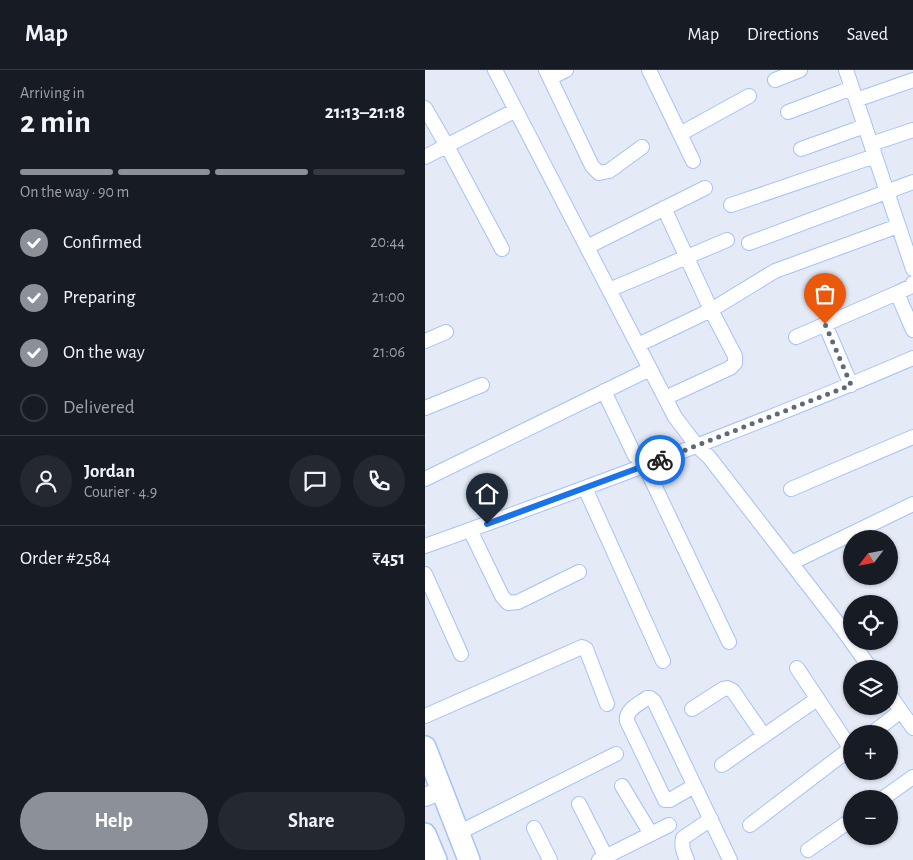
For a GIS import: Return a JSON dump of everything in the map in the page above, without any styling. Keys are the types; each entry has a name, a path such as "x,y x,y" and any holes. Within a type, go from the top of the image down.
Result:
{"main road":[{"path":"425,747 432,785 469,860"},
{"path":"425,834 436,860"}],"street":[{"path":"495,70 675,417 697,446 709,457 864,660"},
{"path":"566,70 548,74 592,166 599,173 609,171 642,147"},
{"path":"775,80 800,70"},
{"path":"846,70 898,226 908,240 913,269"},
{"path":"652,71 693,160"},
{"path":"788,112 913,80"},
{"path":"680,134 749,96"},
{"path":"425,108 502,249"},
{"path":"425,158 516,110"},
{"path":"801,149 865,126"},
{"path":"731,205 873,150 913,130"},
{"path":"749,243 913,182"},
{"path":"587,246 705,188"},
{"path":"665,208 711,310 735,356 735,363 730,368 665,398"},
{"path":"638,345 711,310 775,271 898,226"},
{"path":"609,290 727,240"},
{"path":"796,337 897,293 912,286 913,283"},
{"path":"897,293 913,330"},
{"path":"825,324 851,385"},
{"path":"425,341 446,332"},
{"path":"425,546 585,488 640,461 697,446 851,385 913,358"},
{"path":"425,479 650,369"},
{"path":"425,408 483,385"},
{"path":"604,391 729,642"},
{"path":"791,489 913,437"},
{"path":"585,488 663,661"},
{"path":"791,563 913,504"},
{"path":"470,530 502,596 508,603 518,602 579,572"},
{"path":"425,574 461,654"},
{"path":"425,716 582,646 586,649 607,704"},
{"path":"797,668 843,737"},
{"path":"692,709 727,688 733,691 764,736"},
{"path":"695,786 670,800 665,800 626,716 628,712 647,698 654,702 695,786 730,860"},
{"path":"722,765 817,699"},
{"path":"898,707 913,728"},
{"path":"883,725 901,711"},
{"path":"457,833 616,754"},
{"path":"750,824 843,755"},
{"path":"895,790 913,777"},
{"path":"623,786 651,834"},
{"path":"579,804 602,858 669,825"},
{"path":"687,860 683,851 683,838 711,820"},
{"path":"808,850 843,826"},
{"path":"534,828 550,860"}],"way so far":[{"path":"660,460 851,385 825,324"}],"route":[{"path":"487,524 660,460"}]}
